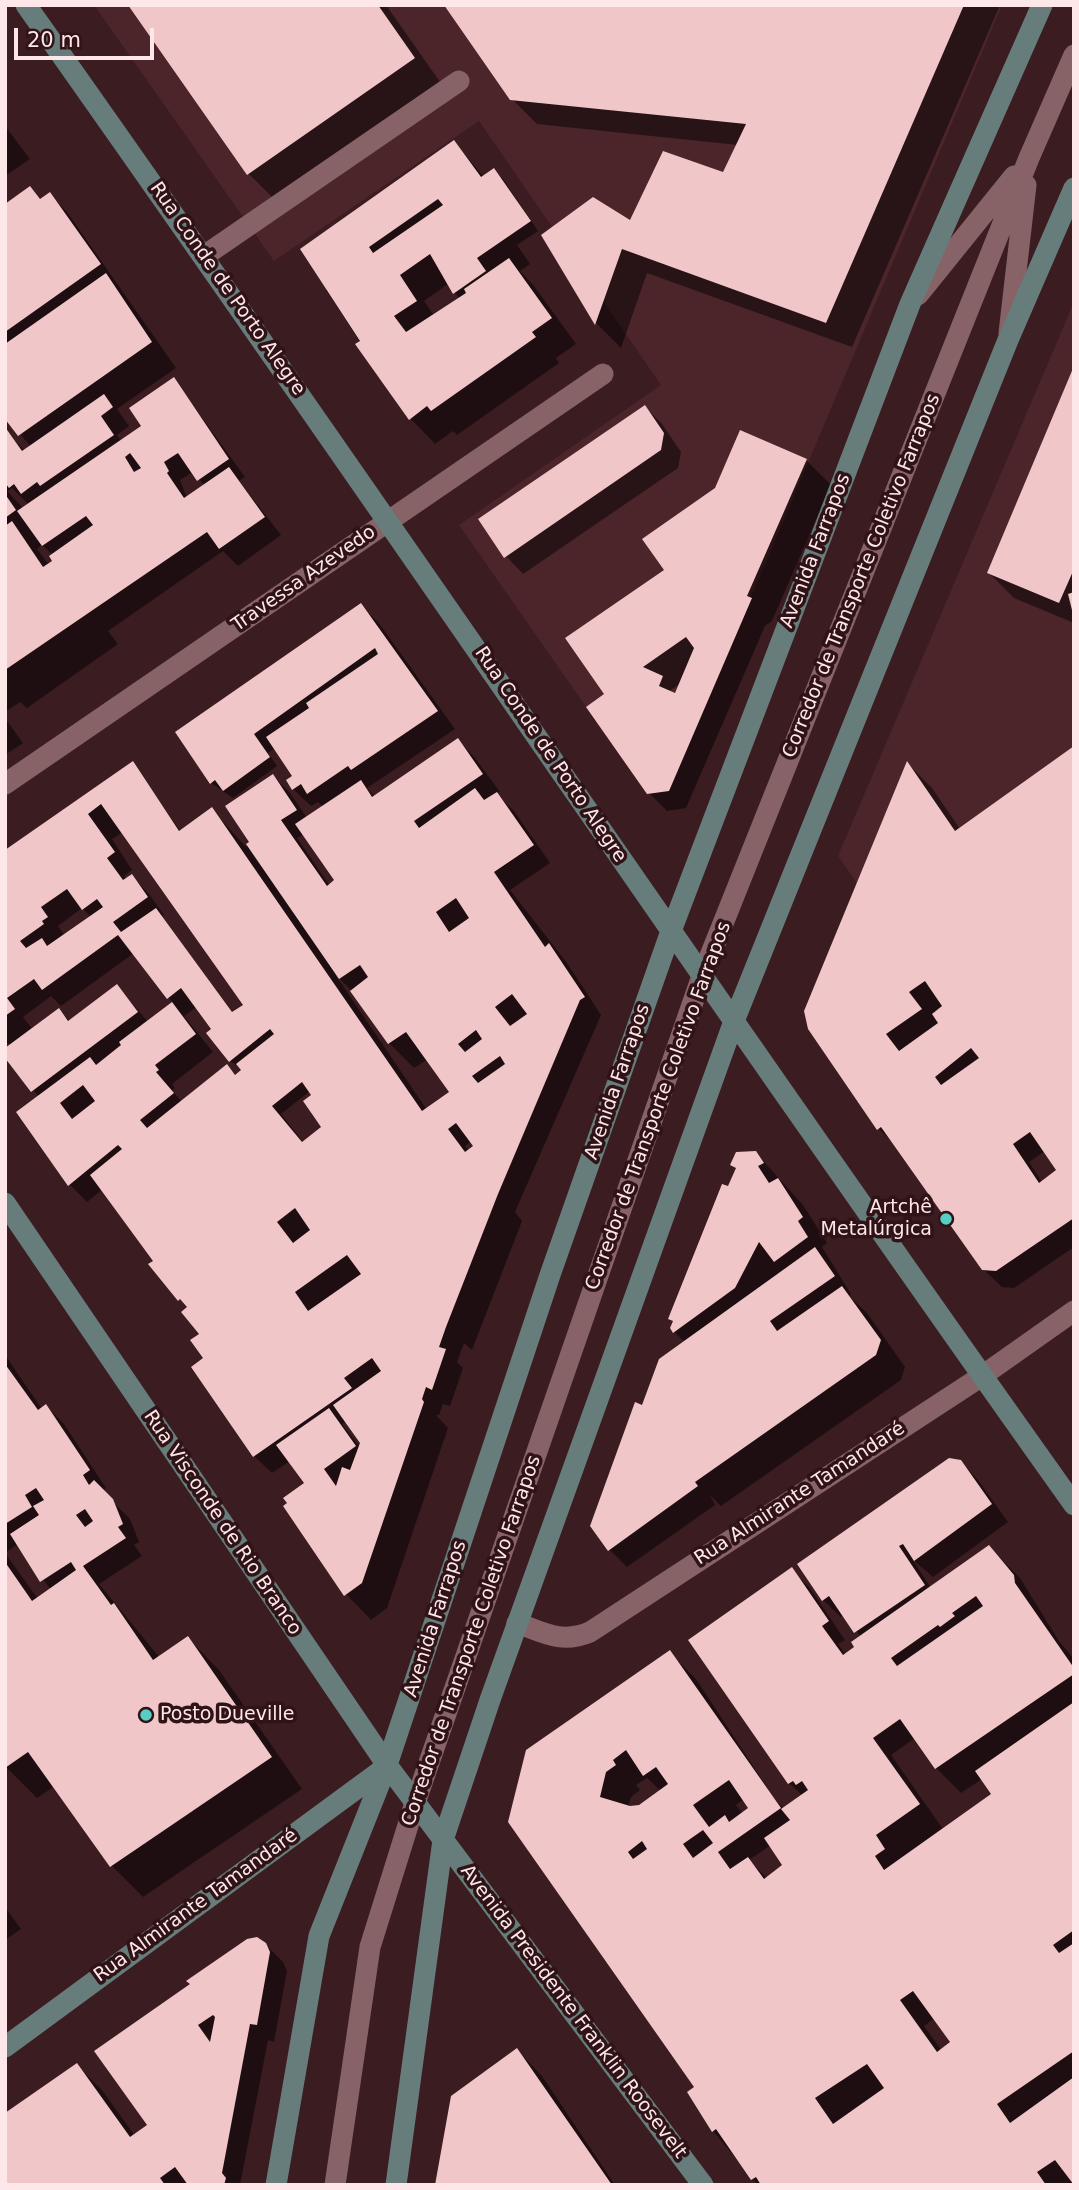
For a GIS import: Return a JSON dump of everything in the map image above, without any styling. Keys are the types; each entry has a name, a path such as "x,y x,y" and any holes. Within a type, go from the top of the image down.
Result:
{"main road":[{"name":"Rua Conde de Porto Alegre","path":"26,5 389,520 702,976 1074,1505"},
{"name":"Avenida Farrapos","path":"276,2185 318,1936 387,1765 550,1275 671,931 910,304 1042,5"},
{"path":"396,2185 443,1840 517,1623 734,1021 1008,340 1074,188"},
{"name":"Rua Visconde de Rio Branco","path":"5,1203 387,1765 443,1840"},
{"name":"Rua Almirante Tamandaré","path":"5,2047 387,1765"},
{"name":"Avenida Presidente Franklin Roosevelt","path":"443,1840 703,2185"}],"street":[{"name":"Corredor de Transporte Coletivo Farrapos","path":"335,2185 370,1947 415,1802 702,976 1028,158 1074,55"},
{"path":"204,256 459,80"},
{"path":"910,304 1028,158"},
{"path":"1008,340 1028,158"},
{"name":"Travessa Azevedo","path":"5,785 603,374"},
{"name":"Rua Almirante Tamandaré","path":"517,1623 558,1639 575,1639 590,1632 982,1376 1074,1311"}],"shaded area":[{"path":"94,5 1002,5 669,791 647,794 459,525 661,385 479,121 274,261"},
{"path":"1074,302 1074,1196 838,856"}],"building":[{"path":"128,5 378,5 415,58 247,175"},
{"path":"444,5 964,5 826,323 622,249 595,325 541,235 593,197 630,220 663,151 723,172 746,124 510,100"},
{"path":"454,140 481,177 494,168 531,221 477,258 486,271 453,294 430,254 400,275 417,301 394,316 406,332 466,293 464,289 509,258 552,318 532,332 536,337 431,411 427,406 409,420 355,344 360,341 300,249","holes":["438,199 443,205 373,253 369,247"]},
{"path":"30,186 40,199 50,192 101,264 5,332 5,204"},
{"path":"106,273 152,342 18,436 5,419 5,344"},
{"path":"1074,366 1074,569 1059,603 987,573"},
{"path":"174,377 229,459 197,481 178,453 164,462 169,471 167,473 184,498 229,467 265,517 219,549 207,532 5,670 5,526 12,521 43,567 52,561 49,556 93,525 86,516 42,546 17,511 141,426 129,408","holes":["130,453 141,468 134,472 125,457"]},
{"path":"104,394 113,407 101,416 114,435 40,486 37,482 21,494 14,484 9,488 5,483 5,427 22,451"},
{"path":"645,405 664,433 661,450 504,558 478,519"},
{"path":"740,430 807,459 747,596 752,598 669,791 647,794 586,707 604,694 565,638 664,570 642,539 715,488","holes":["686,637 694,648 675,693 659,686 663,676 643,667"]},
{"path":"5,494 16,510 5,518"},
{"path":"1074,592 1074,614 1073,614 1068,594"},
{"path":"361,603 438,711 351,770 348,766 307,794 301,784 292,790 286,780 292,776 266,737 309,708 306,703 378,654 375,648 254,734 270,757 223,791 215,780 210,784 175,732"},
{"path":"458,738 483,774 414,821 419,828 475,788 484,800 497,792 534,845 494,872 545,947 549,943 585,997 580,1000 498,1194 446,1327 439,1347 446,1349 432,1390 426,1387 422,1399 424,1402 362,1583 344,1596 283,1506 287,1503 283,1498 304,1483 276,1445 329,1408 356,1446 324,1469 336,1486 342,1467 350,1470 360,1443 333,1405 381,1371 372,1358 344,1378 352,1388 253,1457 191,1367 203,1358 190,1340 199,1334 181,1312 187,1307 180,1299 178,1301 148,1264 153,1261 90,1175 122,1149 118,1145 68,1186 16,1112 90,1057 96,1065 121,1045 119,1042 172,1002 196,1034 155,1065 159,1070 156,1072 174,1093 140,1120 147,1128 227,1064 235,1075 241,1070 236,1064 274,1034 270,1029 229,1062 206,1033 211,1029 181,988 167,999 118,935 42,990 34,979 7,998 15,1009 5,1016 5,850 133,761 179,831 212,807 422,1111 449,1092 406,1032 388,1044 350,991 368,977 360,965 339,979 246,844 249,842 225,806 273,774 297,810 281,820 327,886 334,880 295,824 361,780 372,797","holes":["101,804 243,1005 232,1012 156,908 121,932 113,922 148,897 132,874 123,880 107,858 115,852 88,814","67,889 82,910 97,899 103,907 47,946 42,938 26,948 20,941 44,924 42,921 48,917 41,907","456,898 469,918 449,932 436,912","512,994 527,1014 510,1026 495,1007","476,1030 482,1039 465,1052 458,1044","500,1056 505,1064 478,1083 472,1076","302,1082 311,1095 303,1101 321,1127 302,1142 272,1106","83,1085 95,1101 72,1119 60,1103","456,1123 473,1146 465,1152 448,1129","295,1208 310,1230 293,1243 277,1222","347,1255 361,1274 308,1311 295,1292"]},
{"path":"1074,746 1074,1218 996,1271 982,1270 881,1127 877,1130 808,1029 804,1011 907,761 955,831","holes":["925,981 942,1006 932,1014 938,1023 899,1051 886,1034 922,1009 909,992","971,1048 979,1058 941,1085 935,1077","1030,1132 1056,1170 1039,1183 1013,1144"]},
{"path":"117,984 138,1012 31,1092 5,1058 5,1048 59,1008 68,1021"},
{"path":"756,1151 764,1163 758,1166 769,1183 778,1178 803,1217 798,1221 808,1237 774,1262 759,1242 735,1288 673,1333 670,1328 673,1321 668,1319 722,1184 728,1186 736,1168 730,1165 736,1152"},
{"path":"815,1247 835,1276 770,1321 777,1331 842,1286 881,1340 876,1355 695,1482 698,1486 608,1551 590,1526 635,1402 642,1405 659,1359"},
{"path":"5,1364 38,1410 46,1404 90,1470 83,1475 89,1485 94,1480 113,1499 123,1524 118,1527 126,1538 83,1566 111,1605 114,1603 153,1660 188,1636 272,1757 110,1867 28,1752 5,1768 5,1562 32,1601 76,1570 71,1562 40,1582 10,1534 39,1515 33,1506 44,1500 36,1488 25,1495 32,1507 5,1524","holes":["85,1509 93,1521 85,1527 76,1515"]},
{"path":"949,1458 961,1460 992,1504 914,1561 903,1544 899,1546 925,1585 854,1633 829,1596 822,1601 797,1564"},
{"path":"989,1545 1014,1575 1015,1583 1074,1668 1074,1674 935,1769 900,1719 873,1738 920,1804 876,1835 885,1849 875,1856 884,1870 991,1794 975,1771 1074,1702 1074,1930 1053,1945 1059,1953 1074,1943 1074,2051 997,2104 1010,2123 1074,2077 1074,2185 1055,2160 1037,2172 1046,2185 761,2185 756,2177 751,2180 716,2129 712,2132 687,2092 694,2087 508,1822 526,1750 670,1650 781,1808 718,1852 730,1869 748,1857 764,1879 782,1865 764,1838 790,1820 781,1809 808,1790 802,1781 796,1785 793,1781 788,1784 688,1640 792,1567 829,1621 822,1626 843,1655 854,1647 851,1642","holes":["976,1596 983,1606 897,1666 891,1658 955,1616 952,1613","626,1750 643,1776 656,1767 668,1784 639,1805 630,1806 600,1797 606,1772 616,1765 613,1760","729,1780 748,1808 729,1822 725,1815 709,1827 693,1805","703,1830 713,1843 693,1858 683,1844","642,1841 647,1849 633,1859 628,1852","913,1991 950,2042 937,2052 900,2000","867,2064 884,2088 833,2124 815,2098"]},
{"path":"257,1937 266,1943 270,1952 257,2025 250,2024 222,2173 226,2178 224,2185 188,2185 175,2167 160,2178 165,2185 5,2185 5,2113 77,2063 130,2137 147,2125 94,2051 190,1984 186,1981 247,1939","holes":["213,2015 215,2017 210,2042 198,2025"]},
{"path":"517,2048 612,2185 435,2185 451,2096"}],"place":[{"name":"Artchê Metalúrgica","path":"946,1219"},
{"name":"Posto Dueville","path":"146,1715"}]}
